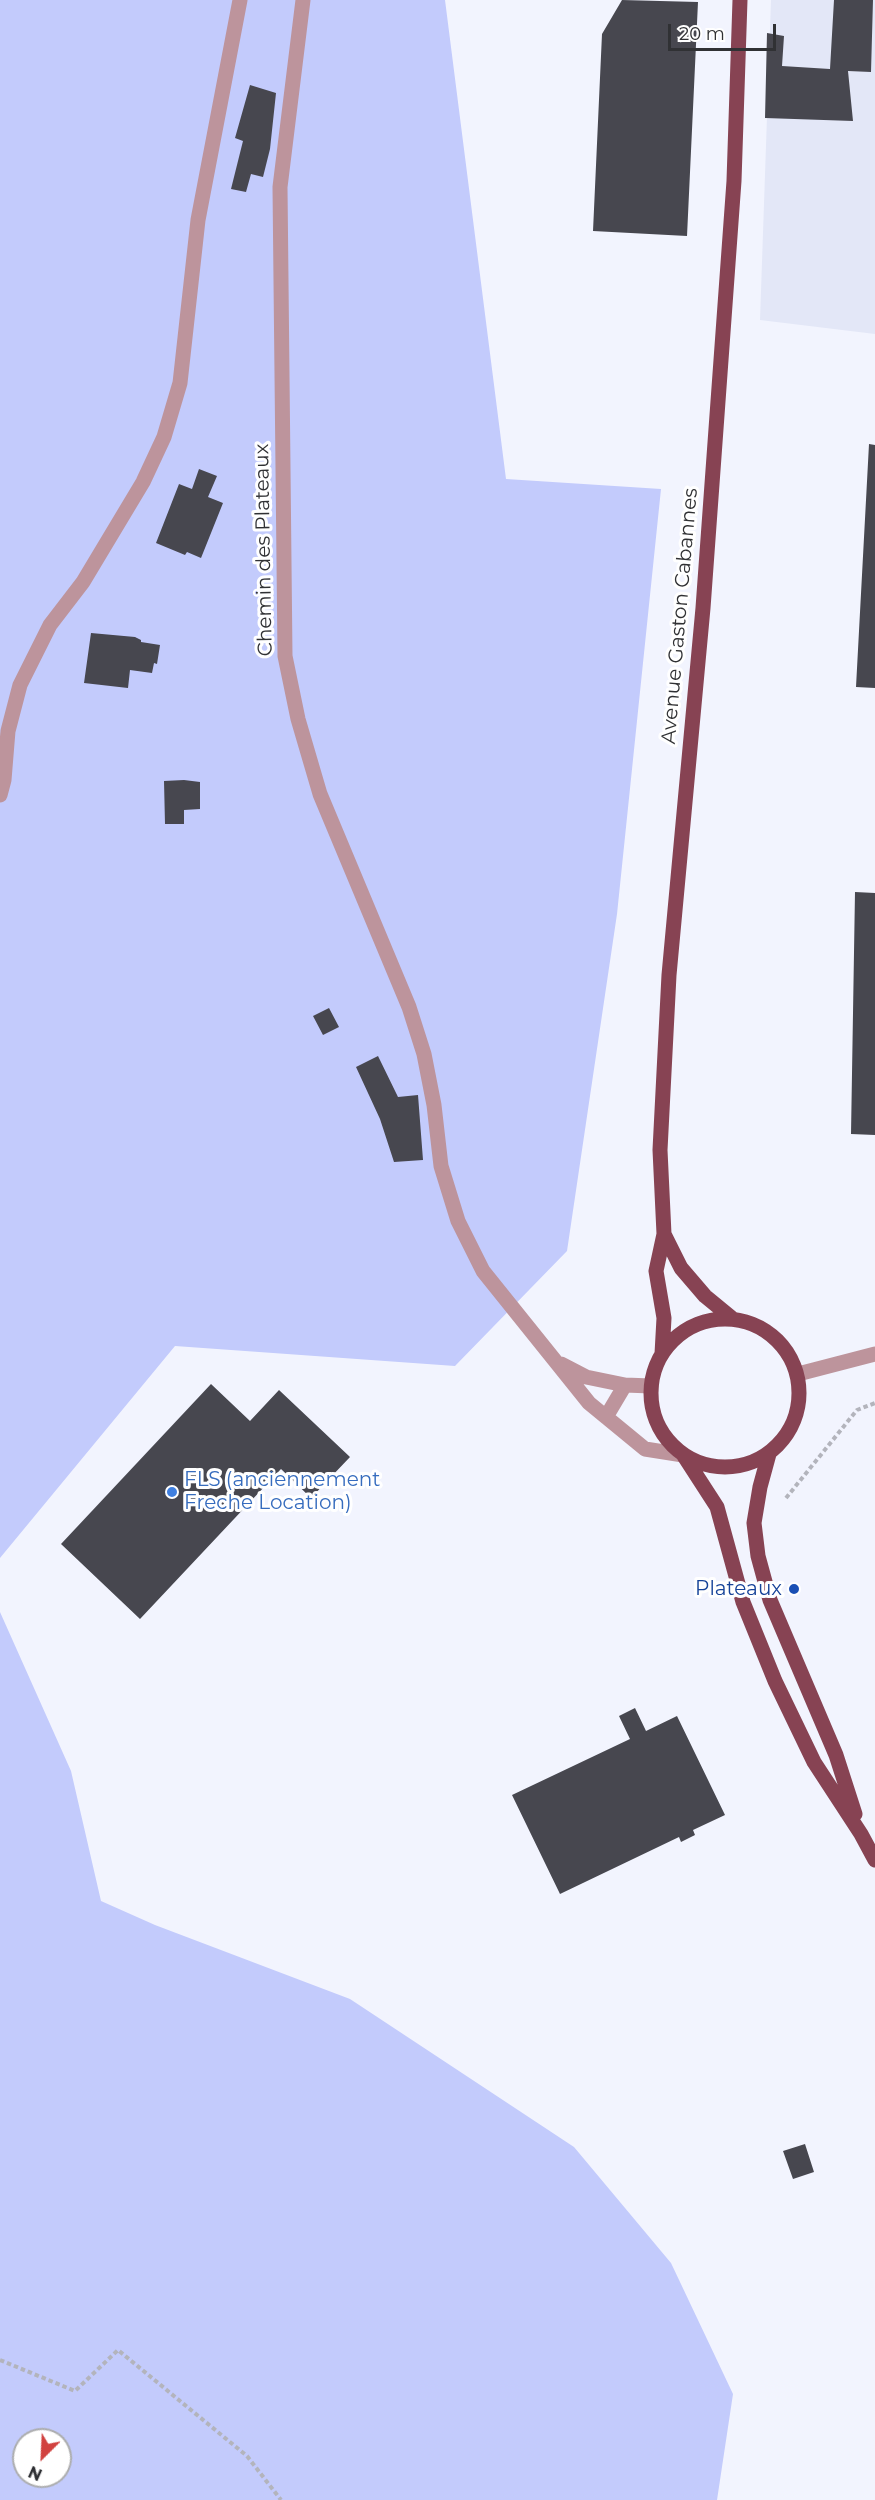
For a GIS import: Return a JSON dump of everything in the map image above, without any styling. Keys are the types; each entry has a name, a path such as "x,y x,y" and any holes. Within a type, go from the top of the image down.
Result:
{"main road":[{"name":"Avenue Gaston Cabannes","path":"662,1354 664,1318 656,1271 664,1234 660,1150 669,975 703,608 731,228 740,0"},
{"name":"Avenue Gaston Cabannes","path":"664,1234 681,1268 705,1296 733,1319"},
{"path":"683,1455 704,1465 726,1468 749,1464 769,1454 786,1438 796,1418 801,1396 798,1374 789,1353 774,1336 755,1324 733,1319 712,1319 692,1326 675,1338 654,1369 651,1406 658,1425 683,1455 717,1507 743,1602 780,1691 814,1762 861,1834 875,1860"},
{"path":"769,1454 754,1523 758,1556 770,1600 836,1755 861,1834"}],"street":[{"path":"0,795 4,780 8,731 20,685 50,625 83,582 143,482 164,437 180,383 198,220 240,0"},
{"name":"Chemin des Plateaux","path":"303,0 280,187 285,656 298,719 320,794 392,964 424,1054 434,1105 441,1166 458,1221 483,1271 558,1363 577,1390 606,1417 645,1449 683,1455"},
{"path":"798,1374 875,1354"},
{"name":"Chemin des Plateaux","path":"558,1363 586,1377 625,1385 651,1386"},
{"path":"606,1417 625,1385"}],"path":[{"path":"754,1523 770,1519 857,1410 875,1403"},
{"path":"0,2360 3,2364 75,2391 117,2350 247,2456 282,2500"}],"shaded area":[{"path":"0,0 445,0 506,479 661,489 617,914 567,1251 455,1366 175,1346 0,1558"},
{"path":"771,0 875,0 875,334 760,320"},
{"path":"0,1612 71,1771 101,1901 155,1925 350,1999 574,2147 671,2263 733,2394 717,2500 0,2500"}],"building":[{"path":"622,0 698,2 687,236 593,231 602,34"},
{"path":"834,0 873,0 871,72 848,71 853,121 765,118 767,33 784,36 782,66 830,69"},
{"path":"250,85 276,93 270,149 263,177 251,174 246,192 231,189 243,141 235,138"},
{"path":"869,444 875,445 875,688 856,687"},
{"path":"199,469 217,476 208,497 223,503 201,558 187,552 185,555 156,543 179,484 192,489"},
{"path":"91,633 135,637 141,642 160,645 157,664 154,663 152,673 130,670 128,688 84,683"},
{"path":"164,781 200,782 200,809 184,810 184,824 165,824"},
{"path":"855,892 875,893 875,1135 851,1134"},
{"path":"329,1008 339,1027 323,1035 313,1016"},
{"path":"378,1056 398,1097 418,1095 423,1160 394,1162 380,1119 356,1067"},
{"path":"211,1384 250,1421 279,1390 350,1457 311,1498 281,1469 140,1619 61,1544"},
{"path":"635,1708 646,1731 677,1716 725,1815 693,1830 695,1835 681,1842 679,1837 560,1894 512,1795 630,1739 619,1716"},
{"path":"805,2144 814,2172 793,2179 783,2151"}],"place":[{"name":"FLS (anciennement Freche Location)","path":"172,1492"},
{"name":"Plateaux","path":"794,1589"}]}
